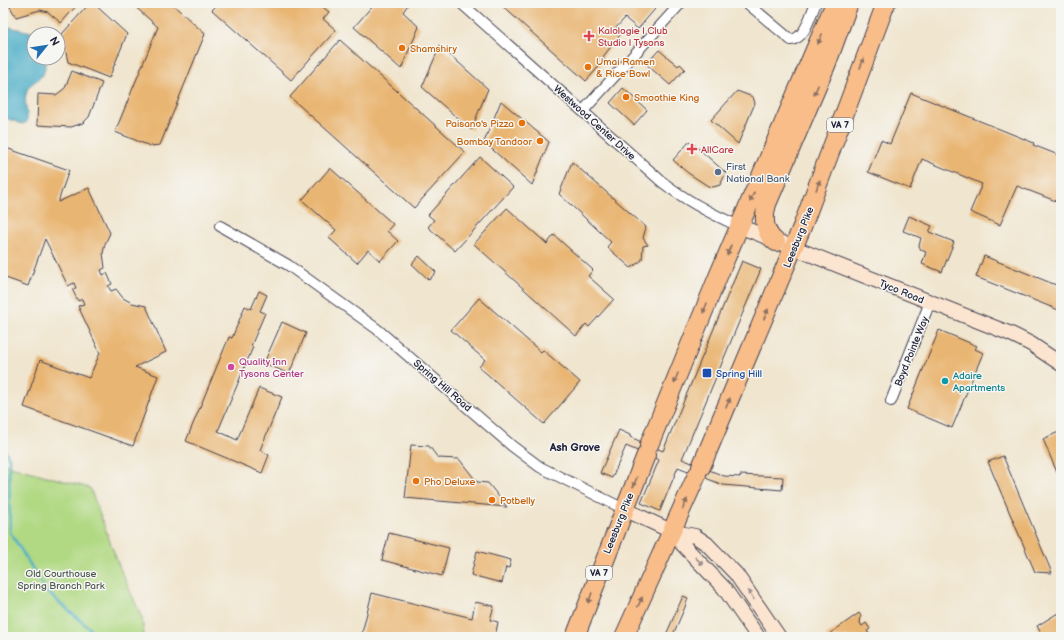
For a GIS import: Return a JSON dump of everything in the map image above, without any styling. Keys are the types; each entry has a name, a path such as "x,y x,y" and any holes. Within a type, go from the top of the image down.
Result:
{"highway":[{"name":"Leesburg Pike","path":"575,637 647,450 739,226 835,3"},
{"path":"776,242 767,230 765,215 767,204 827,63 849,3"},
{"name":"Leesburg Pike","path":"624,637 699,471 794,248 886,3"}],"street":[{"name":"Westwood Center Drive","path":"461,3 661,181 684,198 712,214 739,226"},
{"path":"583,110 681,3"},
{"path":"746,3 791,40 796,39 802,34 816,3"},
{"name":"Spring Hill Road","path":"220,226 288,265 377,329 512,446 540,467 672,532 695,536 717,553 743,583 779,637"},
{"name":"Tyco Road","path":"739,226 776,242 1011,334 1031,344 1061,364"},
{"name":"Boyd Pointe Way","path":"891,401 930,302"},
{"name":"Spring Hill Road","path":"672,532 683,546 724,588 758,637"}],"green space":[{"name":"Old Courthouse Spring Branch Park","path":"3,464 90,488 119,566 142,618 144,637 3,637"}],"water":[{"path":"5,26 26,31 26,66 45,66 42,76 31,85 26,94 25,101 27,122 22,124 3,117 3,32"}],"building":[{"path":"8,3 79,3 61,23 48,12 40,10 16,17"},
{"path":"90,3 93,3 127,34 109,78 68,62 66,53 66,30"},
{"path":"131,3 171,3 205,34 160,145 150,146 115,132 158,27"},
{"path":"219,3 318,3 329,12 323,19 336,30 291,80 212,10"},
{"path":"375,3 409,3 403,12 419,27 401,69 354,27"},
{"path":"499,3 660,3 638,29 625,18 614,30 620,35 602,58 605,60 586,81"},
{"path":"340,40 465,152 414,208 290,97"},
{"path":"440,46 488,89 471,130 422,87"},
{"path":"659,50 678,66 680,64 685,69 670,85 646,64"},
{"path":"72,71 102,83 89,117 83,123 71,127 37,125 38,94 56,95 65,88"},
{"path":"623,88 647,110 634,125 610,103"},
{"path":"737,91 753,97 755,103 738,144 711,120"},
{"path":"911,93 1034,143 1033,145 1061,156 1061,203 1017,186 1000,225 970,212 982,184 922,159 910,189 868,172 881,140 890,144"},
{"path":"501,101 549,142 532,185 484,142"},
{"path":"690,141 726,173 720,185 713,187 708,186 688,173 673,160"},
{"path":"3,147 69,170 58,202 89,188 110,233 103,253 105,268 101,270 103,275 107,273 112,284 108,286 111,291 116,289 123,298 132,303 146,306 166,352 135,367 158,376 133,446 24,407 40,360 89,378 100,353 78,306 84,304 82,299 78,301 72,289 76,288 74,283 68,286 45,239 28,286 3,277"},
{"path":"480,157 513,187 455,251 428,227 434,220 428,215"},
{"path":"572,162 646,227 643,238 648,245 643,246 642,260 631,268 607,247 611,242 559,194"},
{"path":"330,168 393,224 387,231 398,241 380,261 368,250 357,263 329,238 336,230 302,200"},
{"path":"507,208 547,244 554,235 593,270 588,276 614,299 589,327 586,324 576,336 474,244"},
{"path":"909,216 932,226 929,232 954,242 942,272 922,264 926,252 921,250 919,246 921,238 903,231"},
{"path":"419,256 436,272 429,280 412,264"},
{"path":"984,256 1061,287 1061,311 976,277"},
{"path":"742,261 761,269 682,459 724,476 740,477 740,475 783,477 782,490 723,485 678,467 660,511 641,503 659,460 626,446 612,478 600,473 619,430 630,435 630,437 663,451"},
{"name":"Quality Inn Tysons Center","path":"259,291 267,295 260,311 265,313 251,346 253,347 218,431 237,440 259,388 282,397 260,450 269,455 262,473 186,441 229,337 232,338 245,306 251,309"},
{"path":"479,298 541,352 543,350 580,382 544,424 479,367 485,360 451,330"},
{"name":"Quality Inn Tysons Center","path":"282,322 306,333 289,374 264,363"},
{"name":"Adaire Apartments","path":"939,330 977,346 975,349 983,353 952,428 907,409"},
{"path":"1061,431 1061,482 1043,439"},
{"path":"411,445 429,446 438,458 459,459 477,482 488,483 507,507 405,498"},
{"path":"1003,456 1052,573 1035,572 988,462"},
{"path":"389,533 449,548 442,576 382,560"},
{"path":"477,551 511,560 509,568 506,567 502,583 471,575"},
{"path":"372,593 472,618 475,602 494,606 490,620 498,622 495,637 361,637"},
{"path":"683,596 688,598 672,637 665,637"},
{"path":"859,613 861,616 860,623 862,626 866,623 870,629 867,631 871,637 825,637"},
{"path":"1058,613 1061,618 1061,637 1039,637 1042,635 1037,626"}],"waterway":[{"path":"3,447 9,458 10,532 47,592 95,633 97,637"}],"place":[{"name":"Kalologie | Club Studio | Tysons","path":"589,36"},
{"name":"Shamshiry","path":"402,48"},
{"name":"Umai Ramen & Rice Bowl","path":"588,67"},
{"name":"Smoothie King","path":"626,97"},
{"name":"Paisano's Pizza","path":"522,123"},
{"name":"Bombay Tandoor","path":"540,141"},
{"name":"AllCare","path":"692,149"},
{"name":"First National Bank","path":"718,172"},
{"name":"Quality Inn Tysons Center","path":"231,367"},
{"name":"Spring Hill","path":"707,373"},
{"name":"Adaire Apartments","path":"945,381"},
{"name":"Pho Deluxe","path":"416,481"},
{"name":"Potbelly","path":"492,500"}],"district":[{"name":"Ash Grove","path":"575,447"}]}
